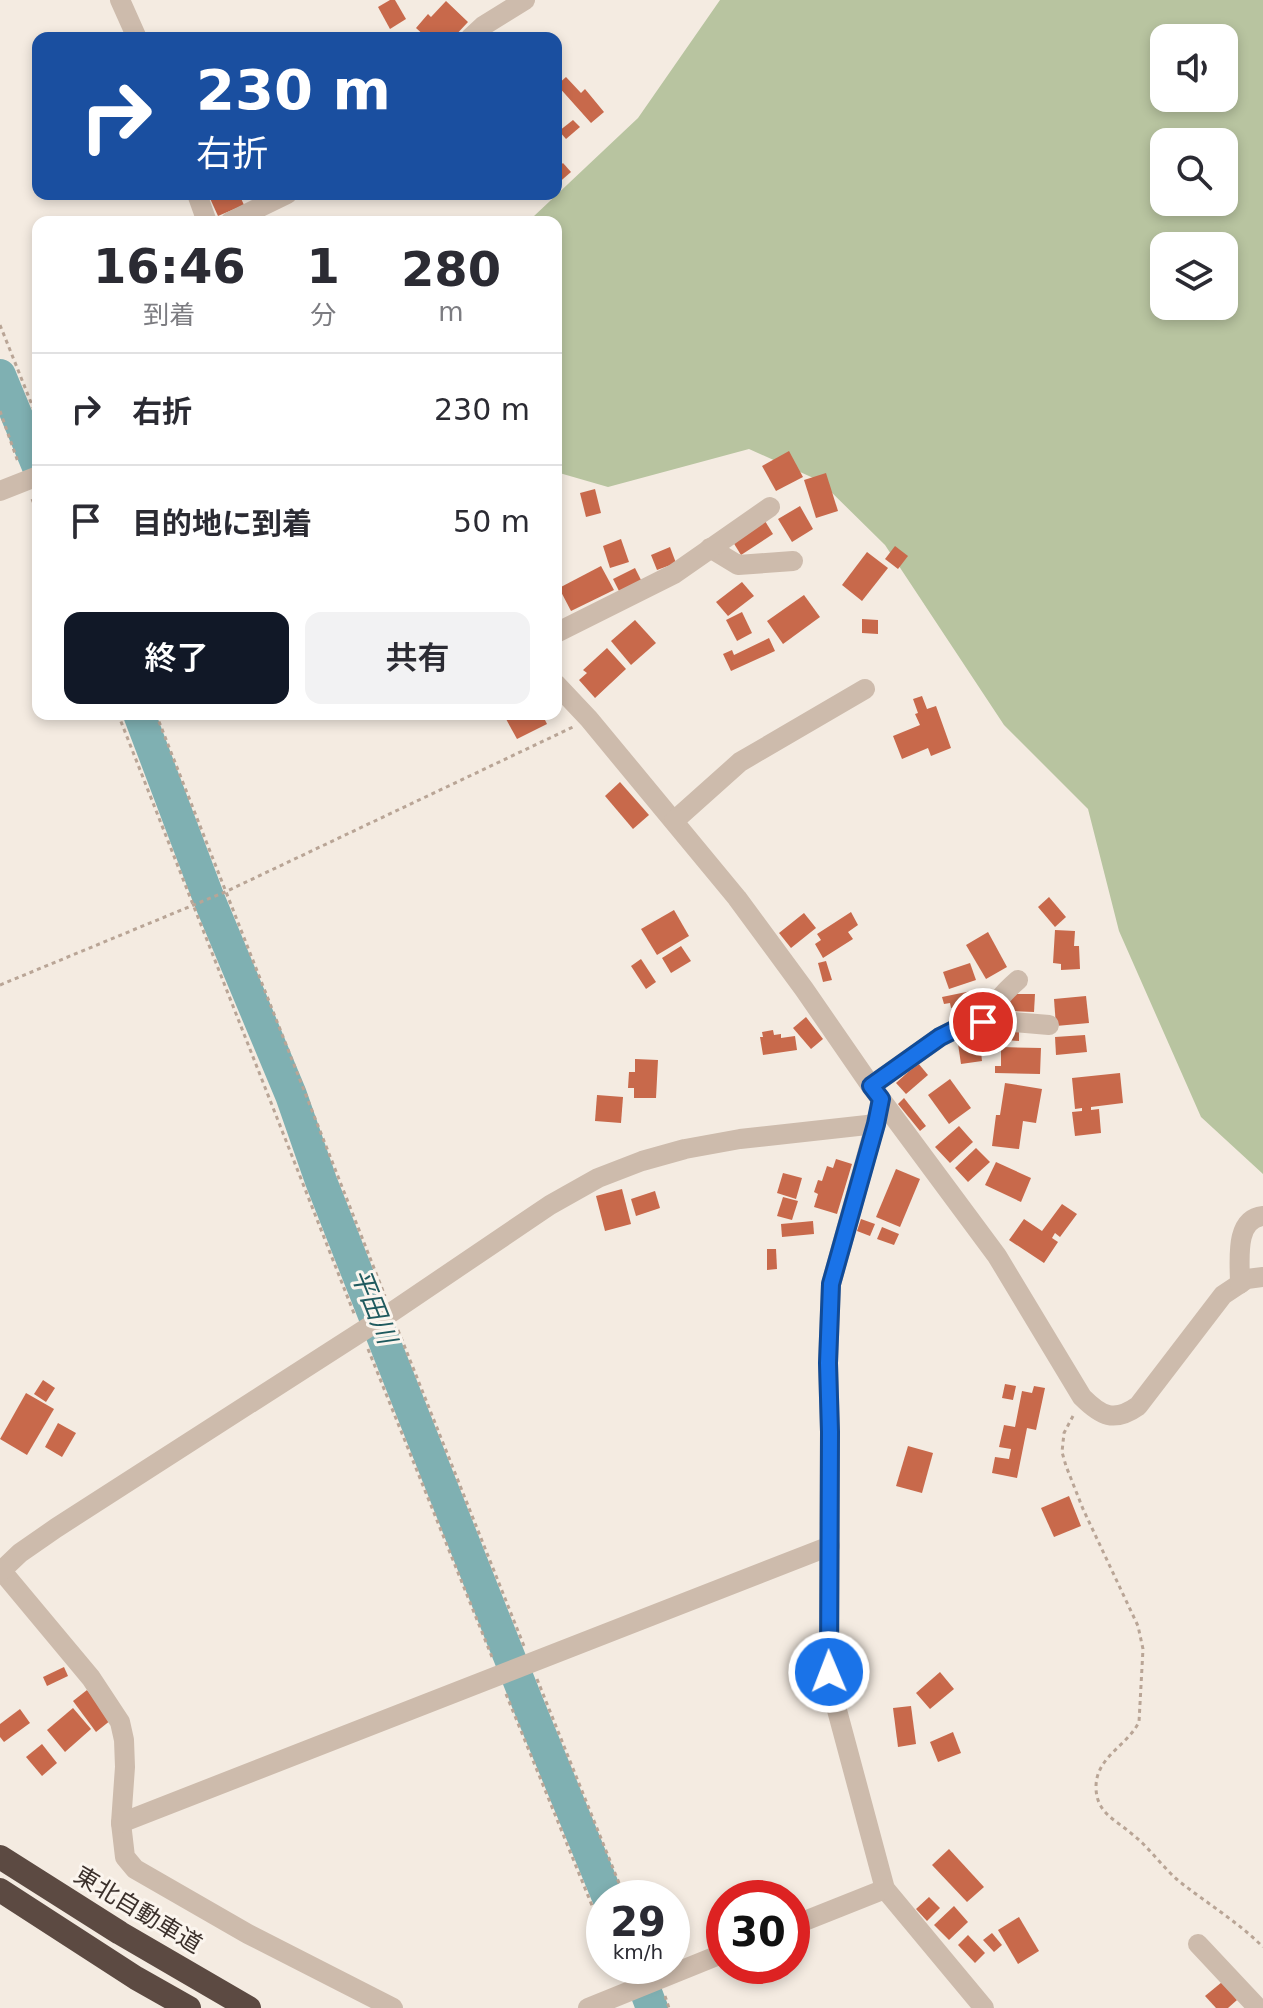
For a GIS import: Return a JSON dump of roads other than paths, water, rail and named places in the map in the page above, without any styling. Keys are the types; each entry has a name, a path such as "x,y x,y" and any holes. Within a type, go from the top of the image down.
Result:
{"highway":[{"name":"東北自動車道","path":"0,1857 120,1933 249,2008"},
{"path":"0,1890 136,1978 189,2008"}],"street":[{"path":"120,0 134,32"},
{"path":"476,32 525,0"},
{"path":"242,216 275,200"},
{"path":"0,491 32,478"},
{"path":"562,630 674,574 770,507"},
{"path":"710,548 738,565 793,561"},
{"path":"674,821 740,762 865,689"},
{"path":"562,690 674,821 762,932 997,1256 1082,1397 1093,1408 1116,1416 1127,1415 1138,1406 1223,1295 1247,1279 1263,1277"},
{"path":"992,1021 998,999 1018,980"},
{"path":"984,2008 885,1889 834,1699 829,1657 828,1363 831,1284 876,1124 876,1092 940,1037 962,1026 992,1021 1049,1025"},
{"path":"393,2008 248,1934 135,1869 125,1857 121,1823 125,1767 120,1722 83,1667 0,1571 56,1528 389,1314 550,1205 598,1178 685,1149 740,1139 876,1124"},
{"path":"1240,1284 1245,1226 1252,1218 1263,1216"},
{"path":"121,1823 830,1546"},
{"path":"810,1919 885,1889"},
{"path":"1198,1944 1258,2008"},
{"path":"588,2008 706,1960"}],"waterway":[{"name":"平田川","path":"0,375 32,452"},
{"name":"平田川","path":"141,720 209,899 291,1095 321,1181 388,1351 601,1880"},
{"name":"平田川","path":"643,1984 652,2008"}]}
